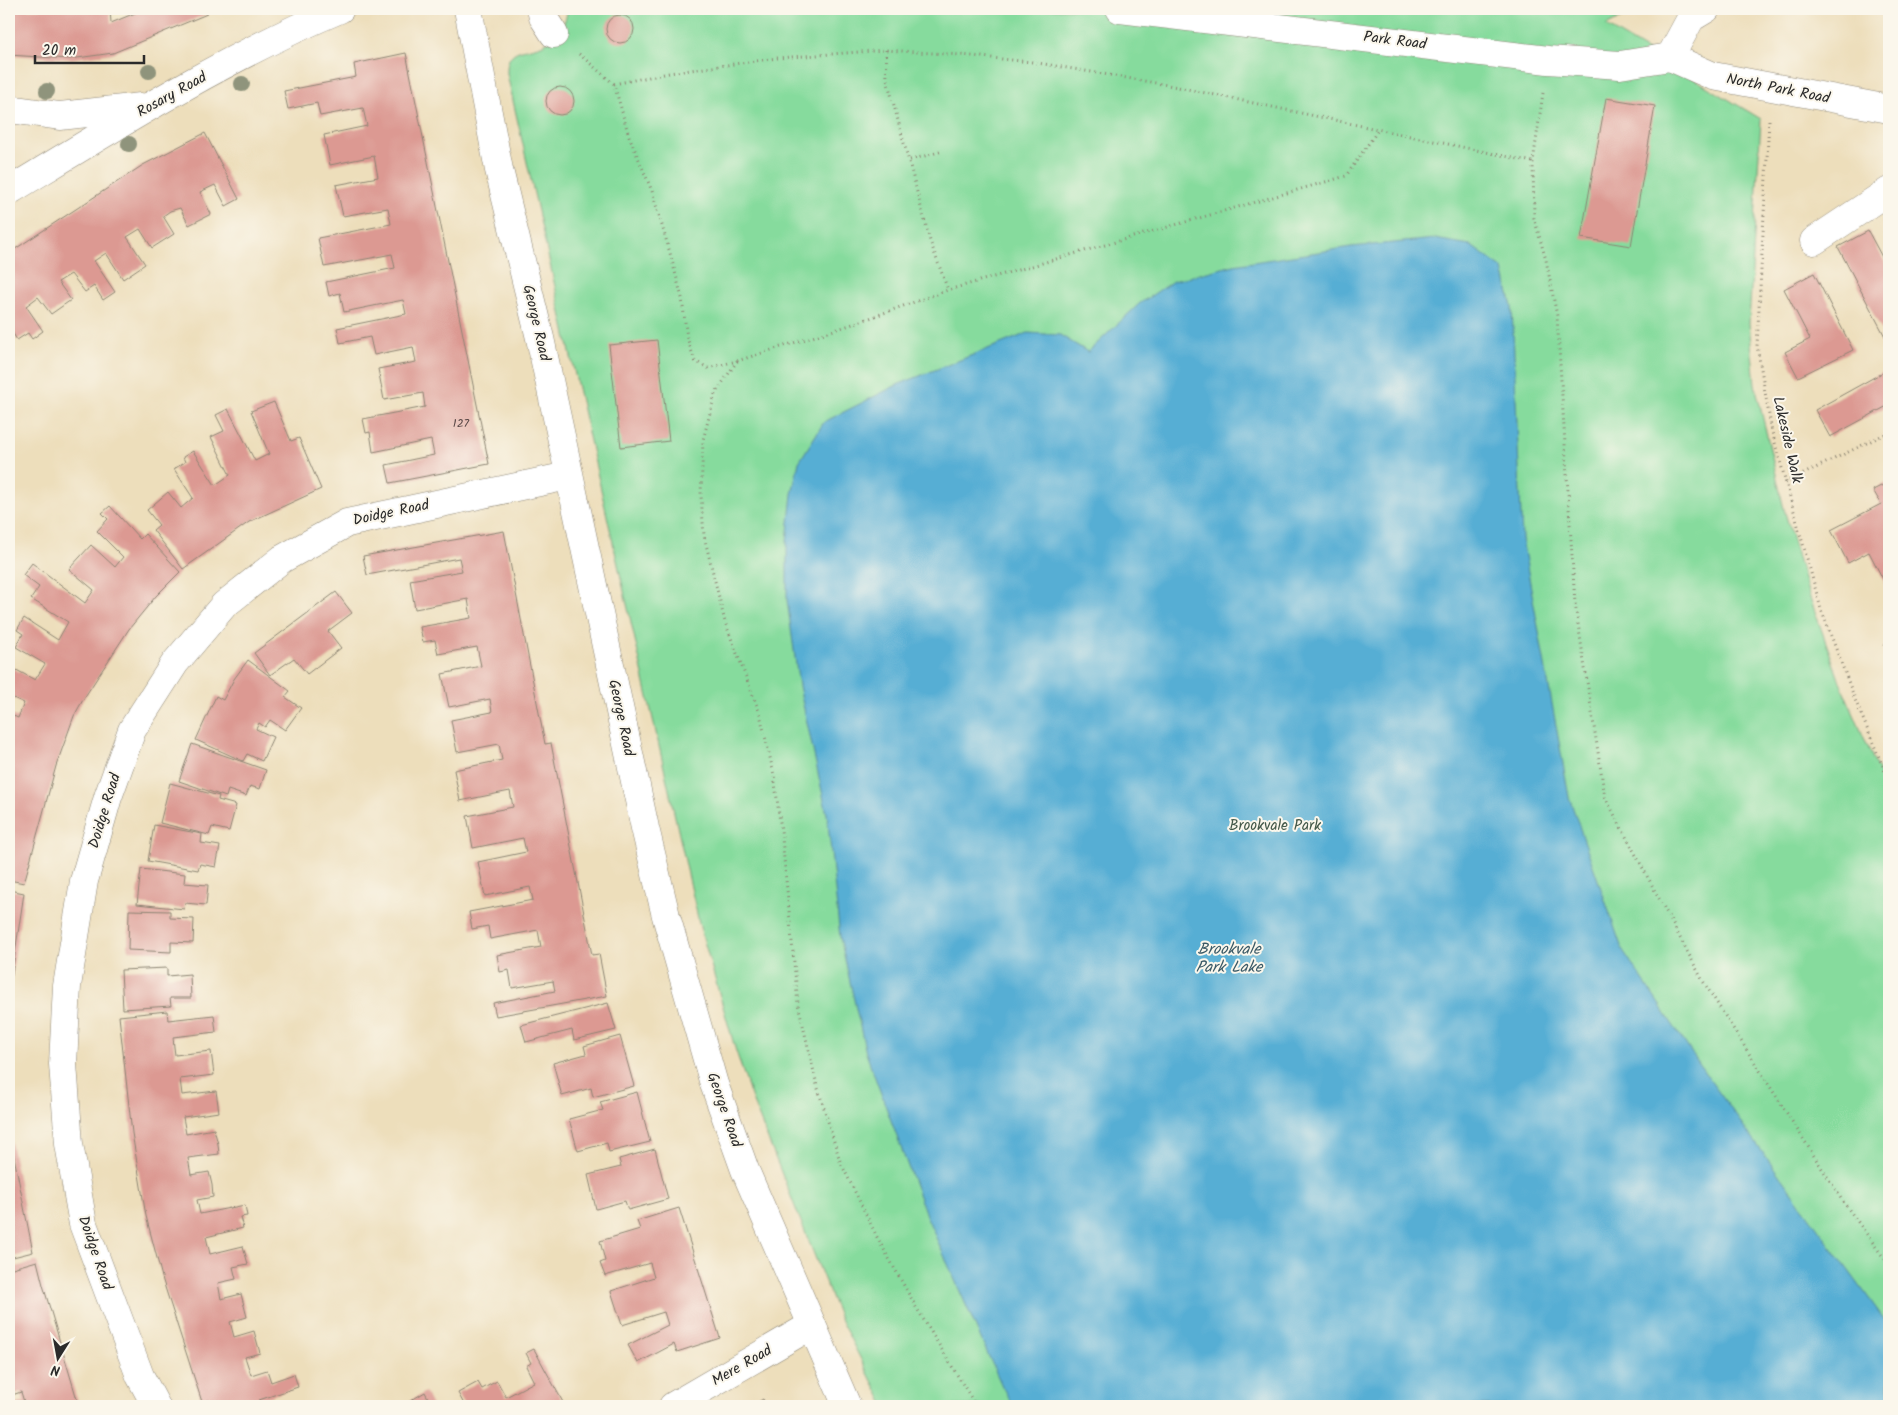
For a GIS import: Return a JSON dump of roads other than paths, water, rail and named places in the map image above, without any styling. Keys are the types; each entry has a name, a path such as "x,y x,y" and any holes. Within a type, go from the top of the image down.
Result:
{"street":[{"name":"Rosary Road","path":"9,191 149,106 298,26 340,9"},
{"name":"George Road","path":"468,9 499,170 540,338 568,476 666,916 714,1084 745,1170 847,1406"},
{"path":"541,9 543,17 554,34"},
{"name":"Park Road","path":"1120,9 1548,60 1620,65 1670,58"},
{"path":"1670,58 1691,18 1706,9"},
{"name":"North Park Road","path":"1670,58 1713,76 1889,109"},
{"path":"9,109 60,116 149,106"},
{"path":"1814,241 1889,191"},
{"name":"Doidge Road","path":"156,1406 140,1376 82,1224 69,1144 63,1064 67,986 84,881 108,796 132,730 175,663 224,605 282,559 347,523 568,476"},
{"name":"Mere Road","path":"672,1406 812,1326"}],"water":[{"name":"Brookvale Park Lake","path":"1435,239 1470,245 1503,269 1512,307 1522,539 1569,797 1622,949 1707,1076 1889,1326 1889,1406 1013,1406 1002,1386 926,1215 866,1053 840,937 827,814 799,686 787,600 787,541 792,494 799,462 824,422 897,385 1028,333 1060,335 1088,352 1139,304 1173,281 1234,265 1351,247"}],"park label":[{"name":"Brookvale Park","path":"1275,826"}]}
